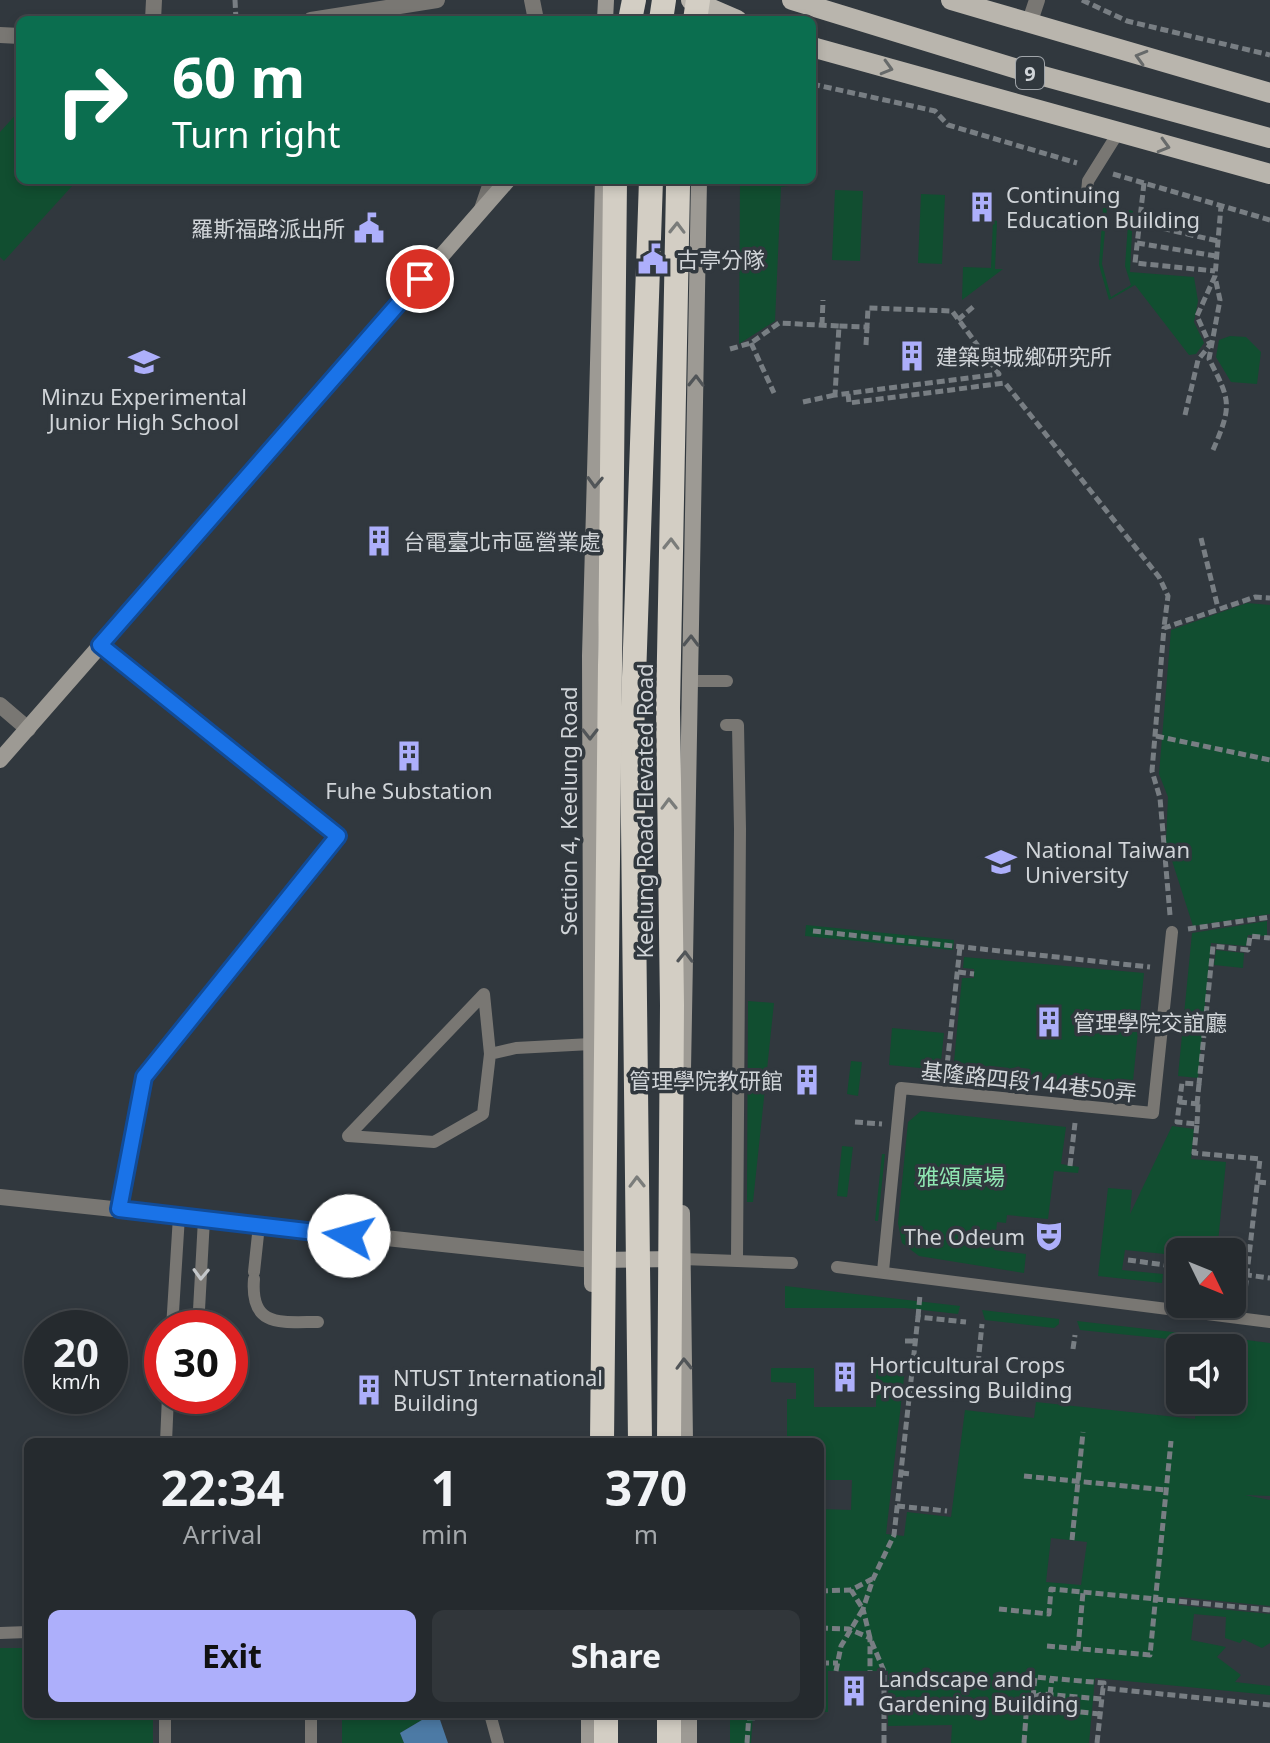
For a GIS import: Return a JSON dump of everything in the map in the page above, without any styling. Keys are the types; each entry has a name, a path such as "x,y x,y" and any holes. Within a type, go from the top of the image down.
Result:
{"highway":[{"name":"Keelung Road Elevated Road","path":"602,1438 615,184"},
{"path":"640,1438 632,736 651,184"},
{"name":"Keelung Road Elevated Road","path":"669,1438 672,1005 668,708 683,184"},
{"path":"606,1718 606,1743"},
{"path":"669,1718 669,1743"}],"main road":[{"name":"9","path":"792,0 1059,81 1270,138"},
{"name":"9","path":"831,0 1270,125"},
{"name":"9","path":"951,0 1270,93"},
{"path":"699,7 725,16"},
{"name":"9","path":"816,48 1270,174"},
{"path":"0,760 504,184"},
{"name":"Section 4, Keelung Road","path":"591,1438 590,656 603,184"},
{"path":"683,184 691,681 683,1259 685,1438"},
{"path":"592,1260 683,1259"},
{"path":"589,1718 589,1743"},
{"path":"689,1718 689,1743"}],"street":[{"path":"336,16 437,0"},
{"path":"1029,24 1037,0"},
{"path":"482,209 491,184"},
{"path":"0,705 28,729"},
{"path":"0,1197 592,1260"}],"lane":[{"path":"1087,193 1096,169 1118,133"},
{"path":"100,645 338,836 144,1077 119,1209"},
{"path":"691,681 727,681"},
{"path":"726,725 738,725 740,792 737,1259"},
{"name":"基隆路四段144巷50弄","path":"883,1271 901,1088 1153,1113 1172,932"},
{"path":"484,994 490,1054 483,1114 434,1142 348,1136 484,994"},
{"path":"490,1054 516,1048 591,1044"},
{"path":"173,1310 179,1216"},
{"path":"199,1310 204,1219"},
{"path":"259,1225 253,1300 263,1315 278,1321 318,1322"},
{"path":"683,1259 792,1263"},
{"path":"837,1267 1270,1322"},
{"path":"166,1438 167,1414"},
{"path":"0,1633 24,1632"},
{"path":"165,1718 165,1743"},
{"path":"311,1718 311,1743"},
{"path":"491,1718 498,1743"}],"path":[{"path":"1082,0 1127,21 1270,55"},
{"path":"816,85 935,111 948,125 1270,220"},
{"path":"1144,183 1135,263 1215,273"},
{"path":"1213,450 1229,403 1223,382 1209,359 1220,300 1215,273 1221,206"},
{"path":"1139,223 1218,241"},
{"path":"1137,243 1216,256"},
{"path":"1210,345 1197,316 1200,301 1215,273"},
{"path":"822,325 823,300"},
{"path":"958,320 974,306"},
{"path":"803,402 835,395 999,374 952,311 868,308 866,345"},
{"path":"730,349 751,343 779,323 867,327"},
{"path":"835,395 839,326"},
{"path":"751,343 774,393"},
{"path":"1185,415 1198,360 1210,345"},
{"path":"848,394 849,403 1005,383 1159,577 1168,596 1152,771 1160,798 1172,932"},
{"path":"1201,538 1218,608"},
{"path":"1164,628 1255,597 1270,598"},
{"path":"1156,736 1270,760"},
{"path":"1186,930 1270,917"},
{"path":"813,931 1168,969"},
{"path":"1242,1319 1260,1159 1194,1153 1199,1084 1213,946 1248,950 1250,936 1270,938"},
{"path":"944,1092 960,947"},
{"path":"958,972 974,974"},
{"path":"1197,1124 1177,1122 1176,1115 1182,1083 1199,1084"},
{"path":"1179,1102 1199,1104"},
{"path":"1070,1166 1077,1106"},
{"path":"1258,1182 1270,1183"},
{"path":"1128,1260 1166,1264"},
{"path":"1247,1275 1270,1278"},
{"path":"836,1671 849,1629 863,1609 894,1535 920,1295"},
{"path":"918,1317 966,1322"},
{"path":"978,1364 982,1324"},
{"path":"1073,1349 1075,1335"},
{"path":"905,1341 915,1341"},
{"path":"1072,1540 1083,1432"},
{"path":"1047,1646 1150,1655 1171,1441"},
{"path":"901,1473 911,1474"},
{"path":"1024,1476 1166,1490"},
{"path":"897,1506 931,1506 947,1511"},
{"path":"824,1591 851,1590 873,1579"},
{"path":"999,1609 1049,1614 1051,1589 1270,1610"},
{"path":"851,1590 863,1609 870,1638 884,1671 884,1743"},
{"path":"1078,1649 1083,1592"},
{"path":"824,1628 849,1629 870,1638"},
{"path":"870,1638 870,1671"},
{"path":"824,1663 838,1663"},
{"path":"1032,1700 1035,1677 1104,1683 1097,1743"},
{"path":"1050,1695 1052,1678"},
{"path":"1103,1688 1270,1705"},
{"path":"1024,1743 1027,1702 1050,1695 1102,1699"},
{"path":"1032,1700 1041,1708 1100,1714"},
{"path":"747,1743 748,1718"}],"green space":[{"path":"16,114 16,184 73,185 4,261 0,257 0,132"},
{"path":"740,184 789,184 781,187 775,321 739,344"},
{"path":"835,190 863,191 860,261 832,260"},
{"path":"921,194 945,195 942,264 918,263"},
{"path":"1103,208 1107,208 1102,264 1111,297 1131,285 1125,266 1129,210 1133,211 1130,272 1194,277 1198,301 1194,322 1204,343 1196,354 1189,355 1135,285 1109,300 1099,265"},
{"path":"993,220 997,221 995,269 1003,269 962,300 963,267 991,268"},
{"path":"1230,336 1246,337 1261,352 1257,384 1231,382 1216,357 1219,340"},
{"path":"1247,603 1270,605 1270,914 1193,926 1166,842 1168,797 1159,774 1171,630"},
{"path":"1267,921 1267,936 1248,935 1246,946 1211,943 1198,1078 1178,1076 1192,933"},
{"path":"806,925 954,940 953,950 805,936"},
{"path":"1216,950 1244,953 1243,968 1214,965"},
{"name":"管理學院交誼廳","path":"964,957 1144,973 1133,1081 1114,1079 1113,1087 953,1072 962,978 974,978 974,969 963,968"},
{"path":"748,1001 774,1003 753,1202 747,1202"},
{"path":"892,1028 944,1033 940,1070 889,1065"},
{"path":"851,1061 862,1062 858,1096 847,1094"},
{"name":"雅頌廣場","path":"921,1111 1066,1127 1061,1164 1079,1167 1078,1173 1054,1171 1048,1219 1007,1215 1006,1223 997,1222 994,1250 1026,1254 1024,1273 919,1256 902,1243 898,1223 908,1122"},
{"path":"1172,1126 1194,1129 1191,1159 1226,1162 1218,1238 1166,1238 1165,1254 1125,1250 1122,1270 1163,1274 1162,1283 1098,1276 1108,1188 1132,1190 1130,1214"},
{"path":"842,1146 853,1147 847,1197 837,1196"},
{"path":"882,1154 885,1154 878,1221 875,1221"},
{"path":"785,1286 960,1306 958,1314 905,1308 785,1308"},
{"path":"982,1310 1059,1319 1059,1324 1054,1328 985,1320"},
{"path":"1077,1321 1191,1334 1166,1334 1166,1339 1080,1330"},
{"path":"1246,1340 1270,1343 1270,1496 1245,1495 1270,1500 1270,1606 1179,1597 1178,1605 1270,1614 1270,1643 1262,1648 1243,1639 1240,1643 1225,1638 1226,1617 1194,1614 1191,1640 1226,1647 1217,1657 1241,1675 1235,1682 1270,1686 1270,1695 1095,1678 1089,1743 951,1743 952,1725 888,1726 888,1671 828,1671 828,1712 824,1712 824,1509 851,1510 852,1480 824,1480 824,1438 787,1438 787,1399 796,1399 796,1383 771,1382 771,1368 814,1368 814,1407 876,1407 876,1369 905,1369 886,1534 904,1536 907,1512 951,1517 965,1410 1034,1418 1036,1402 1195,1419 1196,1414 1246,1414","holes":["1051,1538 1087,1542 1081,1585 1046,1582"]},
{"path":"0,1648 24,1648 24,1718 153,1718 153,1743 0,1743"},
{"path":"342,1718 425,1718 400,1733 404,1743 342,1743"},
{"path":"730,1718 753,1718 751,1743 730,1743"}],"water":[{"path":"425,1718 439,1718 448,1743 404,1743 400,1733"}],"place":[{"name":"Continuing Education Building","path":"982,207"},
{"name":"羅斯福路派出所","path":"369,228"},
{"name":"古亭分隊","path":"653,259"},
{"name":"建築與城鄉研究所","path":"912,356"},
{"name":"Minzu Experimental Junior High School","path":"144,362"},
{"name":"台電臺北市區營業處","path":"379,541"},
{"name":"Fuhe Substation","path":"409,756"},
{"name":"National Taiwan University","path":"1001,862"},
{"name":"管理學院交誼廳","path":"1049,1022"},
{"name":"管理學院教研館","path":"807,1080"},
{"name":"The Odeum","path":"1049,1236"},
{"name":"Horticultural Crops Processing Building","path":"845,1377"},
{"name":"NTUST International Building","path":"369,1390"},
{"name":"Landscape and Gardening Building","path":"854,1691"}],"route":[{"path":"349,1236 119,1209 144,1077 338,836 133,675 100,645 420,279"}]}
